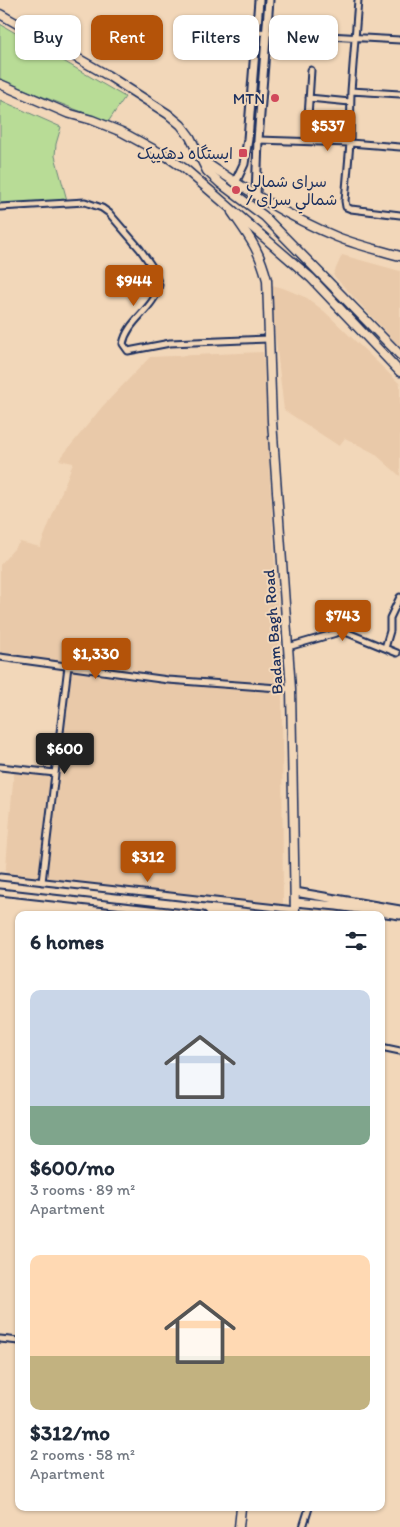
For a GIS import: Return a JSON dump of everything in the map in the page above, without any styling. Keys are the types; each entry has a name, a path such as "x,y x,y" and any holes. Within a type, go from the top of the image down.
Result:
{"main road":[{"path":"257,15 258,0"},
{"path":"256,196 258,140 269,0"},
{"path":"0,14 107,75 168,114 181,125 190,137 207,171 264,216 321,272 400,355"},
{"path":"235,182 244,164 248,139 254,60"},
{"path":"0,84 67,113 92,120 122,132 144,143 185,169 311,278 400,372"},
{"path":"200,158 278,209 338,237 400,256"},
{"name":"Badam Bagh Road","path":"231,210 254,243 261,258 267,280 272,429 291,689 295,909"},
{"path":"295,892 400,910"},
{"path":"295,909 337,906 372,911"},
{"path":"385,913 400,915"},
{"path":"239,1527 241,1511"}],"street":[{"path":"358,0 345,201 346,206 351,209 400,215"},
{"path":"259,32 400,40"},
{"path":"308,117 311,70"},
{"path":"351,91 400,94"},
{"path":"309,98 350,102"},
{"path":"258,140 350,143 400,147"},
{"path":"0,207 85,202 102,208 109,213 140,249 153,268 159,285 154,299 130,326 125,336 123,344 128,351 170,343 269,339"},
{"path":"386,648 390,631 390,618 400,596"},
{"path":"288,648 344,631 396,653"},
{"path":"0,657 168,680 291,689"},
{"path":"42,882 68,666"},
{"path":"0,767 55,774"},
{"path":"0,877 295,909"},
{"path":"0,892 168,911"},
{"path":"385,1048 400,1050"},
{"path":"0,1339 15,1341"},
{"path":"303,1527 308,1511"}],"shaded area":[{"path":"342,255 400,271 400,347 333,275"},
{"path":"272,285 307,298 324,311 400,384 400,476 374,453 345,438 339,446 284,410 271,299"},
{"path":"263,352 282,694 283,911 267,911 5,878 14,770 54,774 68,667 0,657 0,565 20,542 40,547 73,463 59,460 102,407 150,357"}],"green space":[{"path":"0,24 15,33 15,60 62,60 125,97 108,122 0,80"},
{"path":"0,100 61,127 55,156 68,204 0,208"}],"place":[{"name":"MTN","path":"275,98"},
{"name":"ایستگاه دهکیپک","path":"243,153"},
{"name":"سرای شمالي / شمالي سرای","path":"236,190"}]}
